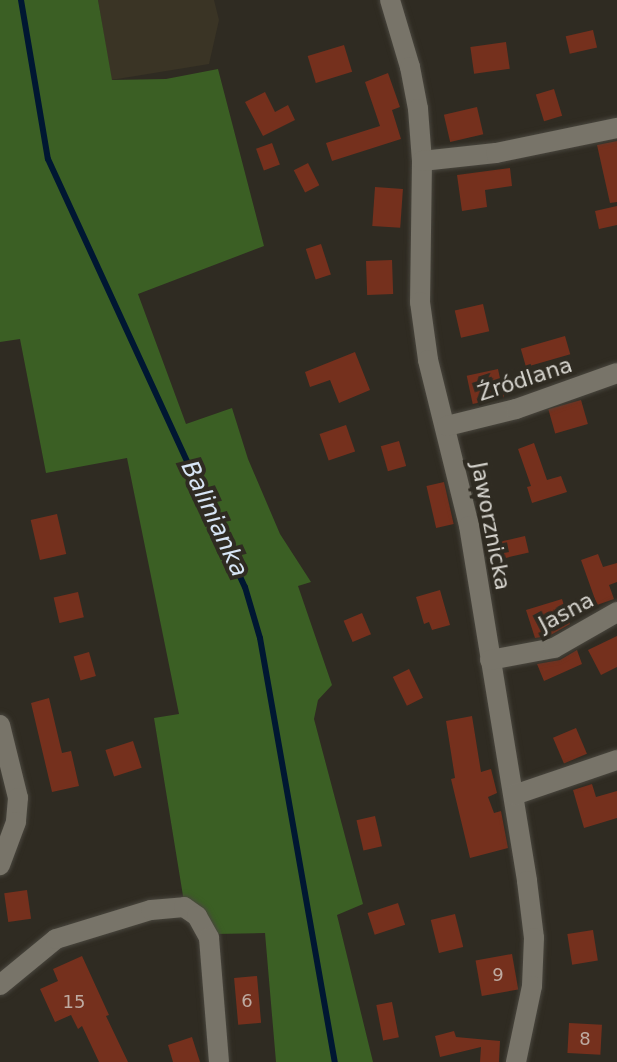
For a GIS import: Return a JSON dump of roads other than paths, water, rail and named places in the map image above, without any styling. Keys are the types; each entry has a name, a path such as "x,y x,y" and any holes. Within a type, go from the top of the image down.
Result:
{"street":[{"name":"Jaworznicka","path":"390,0 410,67 422,161 420,302 428,360 447,426 469,526 514,795 534,938 532,986 516,1062"},
{"path":"422,161 496,153 617,128"},
{"name":"Źródlana","path":"447,426 516,409 617,373"},
{"name":"Jasna","path":"490,660 554,648 617,612"},
{"path":"0,725 18,798 16,822 0,865"},
{"path":"514,795 617,760"},
{"path":"0,985 56,939 151,910 184,907 197,916 209,938 219,1062"}],"waterway":[{"name":"Balinianka","path":"21,0 48,159 245,587 260,638 335,1062"}]}
